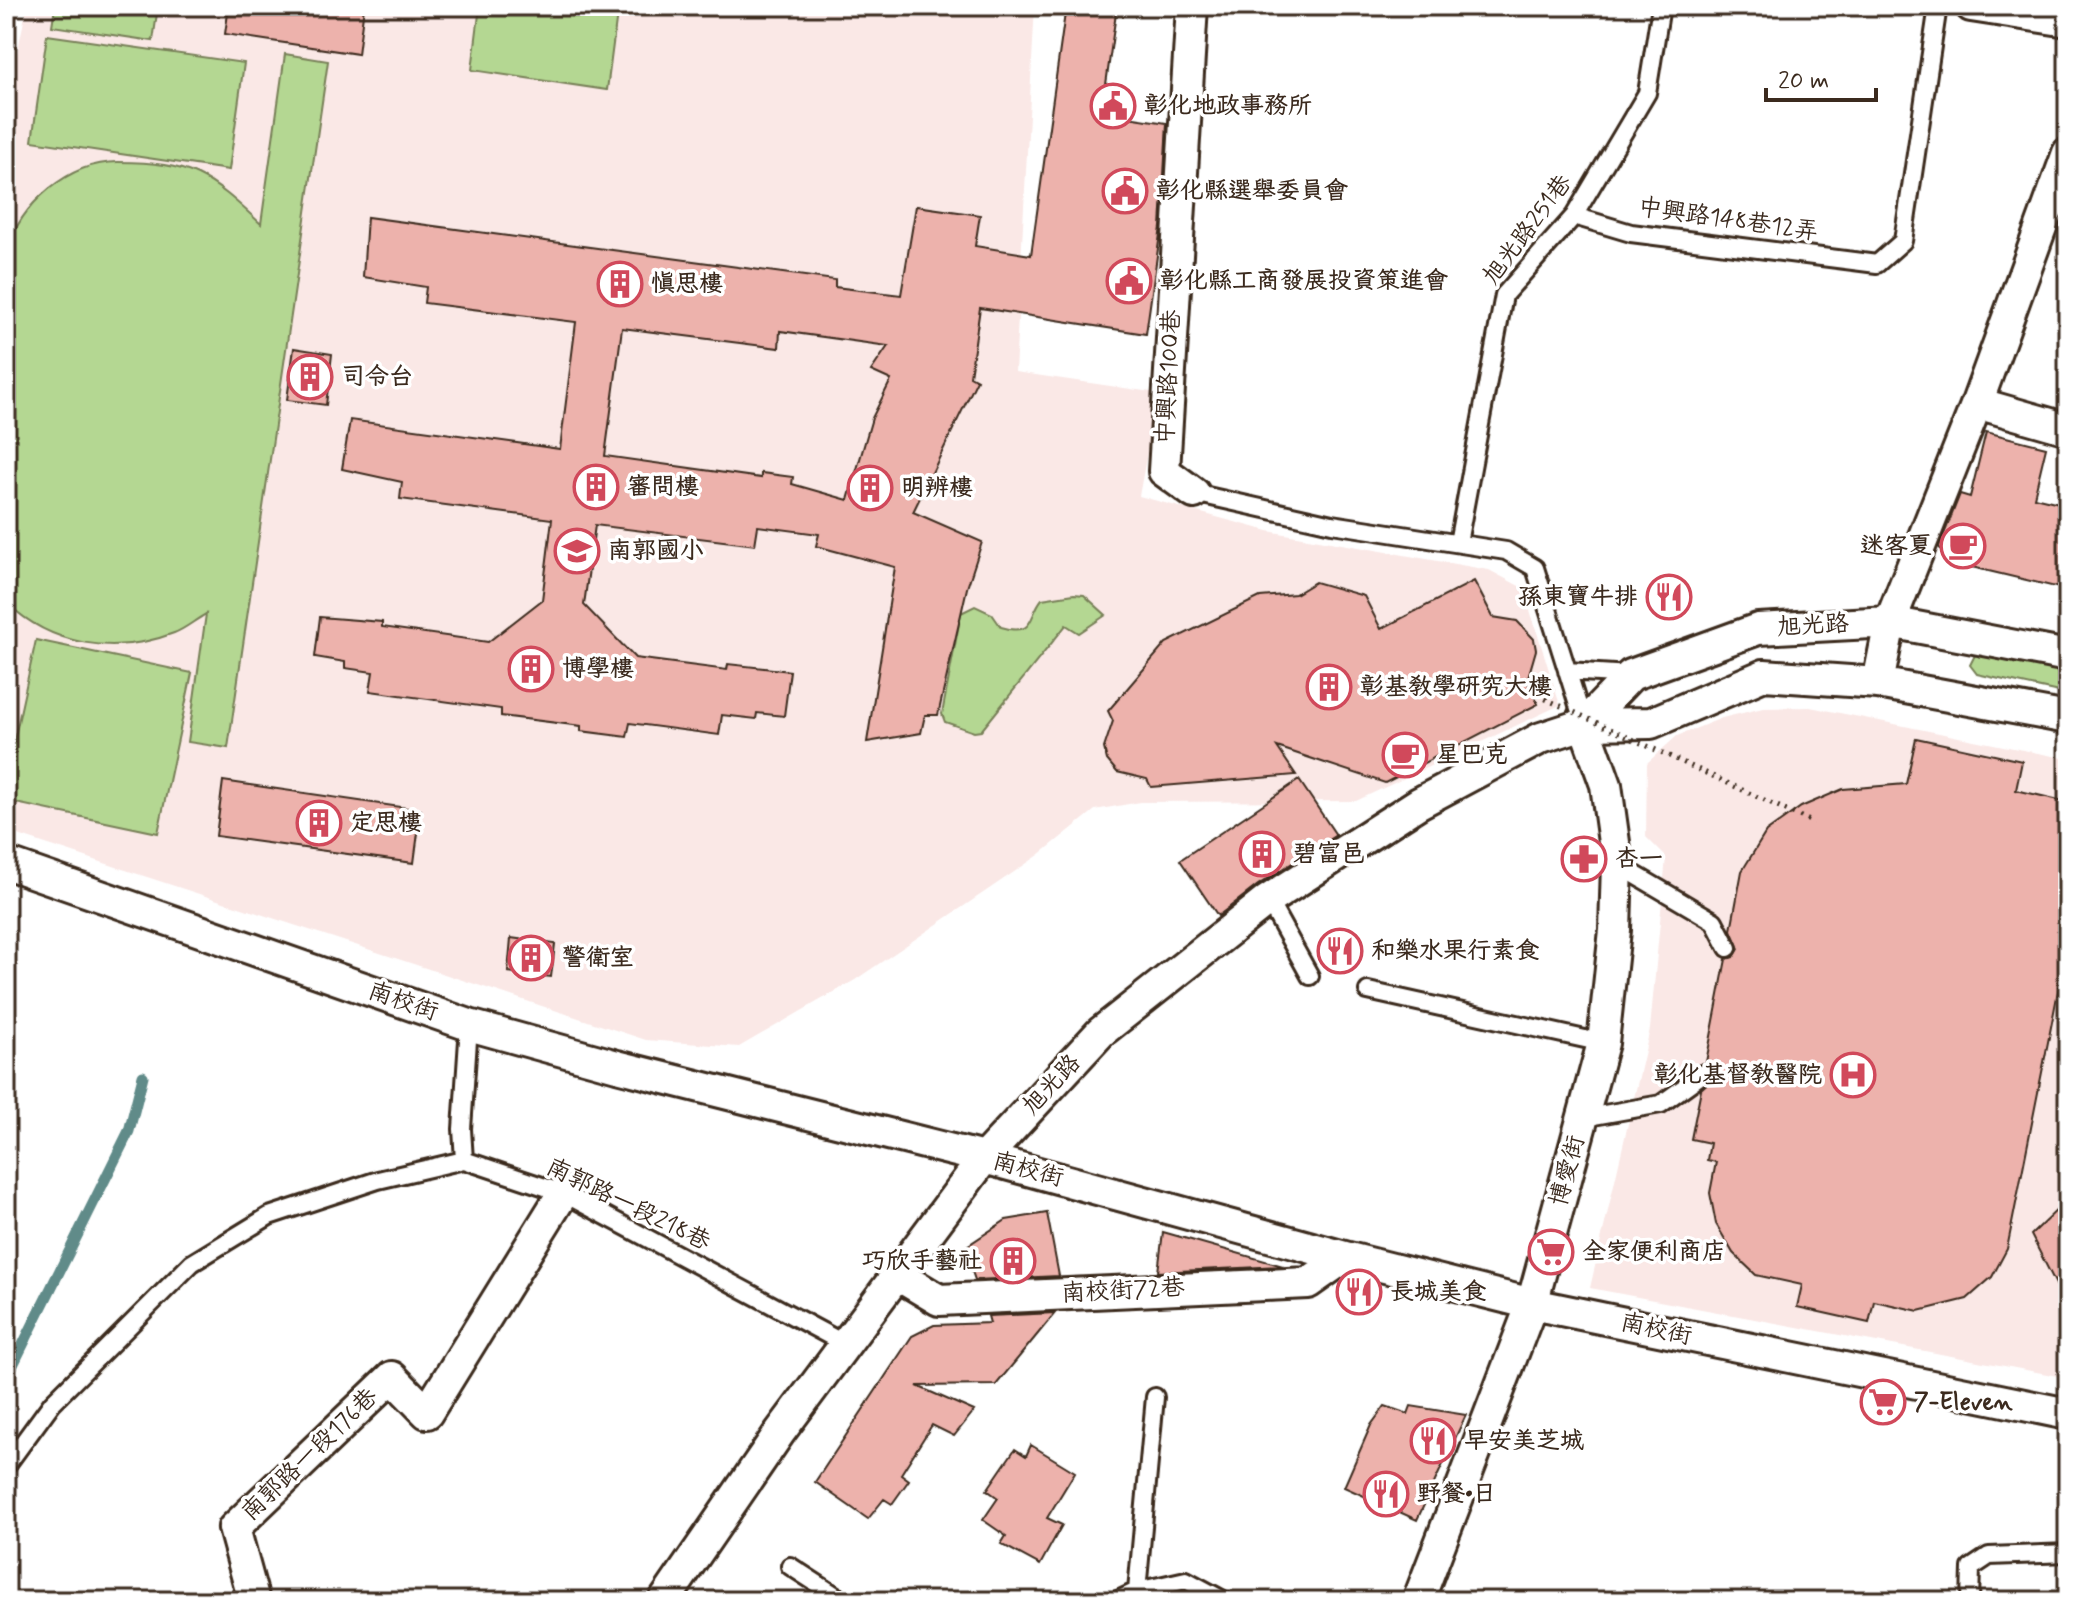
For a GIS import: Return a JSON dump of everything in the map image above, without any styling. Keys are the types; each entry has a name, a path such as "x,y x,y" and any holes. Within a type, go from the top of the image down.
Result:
{"street":[{"name":"中興路100巷","path":"1192,6 1164,471 1194,493"},
{"path":"1971,6 2022,10 2068,21"},
{"path":"1878,683 1890,622 1977,403 2068,153"},
{"path":"1977,403 2068,429"},
{"name":"旭光路","path":"1584,724 1631,675 1758,629 1890,622 2068,656"},
{"name":"旭光路","path":"664,1601 845,1344 899,1276 984,1158 1101,1032 1268,900 1419,803 1541,738 1584,724 1651,723 1764,675 1878,683 2068,718"},
{"name":"博愛街","path":"1418,1601 1532,1304 1603,1043 1615,930 1617,864 1606,785 1584,724"},
{"name":"南校街","path":"6,863 469,1025 617,1066 984,1158 1345,1257 1532,1304 2068,1414"},
{"name":"南郭路一段176巷","path":"254,1601 234,1528 392,1377 427,1413 563,1193"},
{"name":"南校街72巷","path":"899,1276 939,1300 1308,1283 1345,1257"}],"lane":[{"name":"旭光路251巷","path":"1458,543 1504,295 1574,216 1647,93 1661,6"},
{"name":"中興路148巷12弄","path":"1574,216 1631,233 1877,264 1903,241 1938,6"},
{"path":"1194,493 1332,524 1506,551 1535,568 1584,724"},
{"path":"1567,671 1631,675"},
{"path":"1617,864 1714,921 1728,948"},
{"path":"1268,900 1310,976"},
{"path":"1368,991 1603,1043"},
{"path":"6,1466 52,1403 192,1263 269,1216 378,1180 464,1160 462,1129 469,1025"},
{"path":"1582,1118 1661,1104 1704,1073"},
{"name":"南郭路一段218巷","path":"464,1160 563,1193 845,1344"},
{"path":"1137,1591 1155,1397"},
{"path":"1970,1601 1971,1568 1989,1556 2068,1553"},
{"path":"790,1566 844,1601"},
{"path":"1116,1601 1137,1591 1186,1580 1225,1601"}],"path":[{"path":"1509,682 1814,823"}],"shaded area":[{"name":"南郭國小","path":"27,6 1035,6 1015,372 1158,393 1139,496 1268,531 1489,570 1523,588 1560,705 1356,801 1140,802 1095,810 1039,855 855,980 739,1047 646,1040 6,831 6,107"},
{"name":"彰化基督教醫院","path":"1810,707 2068,759 2068,1378 1590,1288 1650,1029 1666,857 1646,837 1647,763 1677,736 1722,718 1763,708"}],"green space":[{"path":"55,6 158,6 153,41 52,26"},
{"path":"480,6 618,6 607,90 472,70"},
{"path":"47,35 244,63 229,170 32,141"},
{"path":"285,54 328,61 228,748 188,742 206,614 178,631 152,640 107,645 85,643 43,629 6,602 4,271 13,234 35,202 65,178 100,164 143,163 182,169 212,183 261,224"},
{"path":"1084,595 1106,615 1079,633 1066,625 981,731 974,732 945,722 942,714 961,613 975,606 992,614 1001,627 1020,629 1029,623 1042,599"},
{"path":"36,640 192,673 158,833 6,801 6,778"},
{"path":"1976,653 2068,670 2068,694 1977,674 1970,665"}],"building":[{"path":"229,6 364,6 358,54 225,34"},
{"path":"1066,6 1117,6 1102,113 1167,123 1161,227 1146,334 980,308 970,376 977,380 913,512 982,542 967,588 938,715 925,715 921,733 867,742 895,567 816,546 819,534 758,526 755,545 595,525 584,605 635,658 727,670 728,664 790,671 784,716 757,713 756,719 722,715 719,735 630,723 627,737 581,731 581,726 501,716 501,709 370,691 373,672 345,668 345,662 315,657 320,617 382,622 382,627 488,642 542,600 552,519 400,499 402,482 342,469 350,420 560,449 576,322 424,303 426,287 363,277 367,217 835,280 835,287 901,295 916,206 980,215 975,246 1031,255","holes":["622,328 779,348 780,331 888,346 871,371 891,380 872,418 848,500 792,484 793,477 761,473 761,478 605,456"]},
{"name":"司令台","path":"294,348 332,354 326,405 287,400"},
{"path":"1986,432 2046,447 2034,497 2068,505 2068,590 1951,562 1939,547 1960,494 1970,497"},
{"name":"彰基教學研究大樓","path":"1474,581 1493,617 1517,621 1534,639 1536,650 1527,681 1538,704 1385,783 1277,747 1296,775 1151,787 1147,779 1117,772 1107,760 1104,748 1113,721 1108,711 1166,643 1260,597 1295,594 1315,582 1364,596 1381,629"},
{"name":"彰化基督教醫院","path":"1916,738 2022,761 2016,790 2068,802 2068,941 2007,1249 1992,1277 1967,1299 1919,1311 1874,1301 1869,1323 1797,1307 1802,1285 1756,1275 1733,1253 1716,1224 1710,1193 1716,1162 1707,1160 1710,1143 1691,1139 1701,1089 1714,1077 1713,1067 1706,1062 1726,959 1734,957 1739,949 1731,930 1742,871 1766,832 1801,807 1843,789 1906,784"},
{"name":"碧富邑","path":"1299,780 1336,835 1258,885 1218,916 1180,860"},
{"name":"定思樓","path":"223,781 421,810 414,863 216,836"},
{"name":"警衛室","path":"511,938 555,944 551,977 508,972"},
{"path":"2068,1199 2068,1308 2031,1235"},
{"name":"巧欣手藝社","path":"1047,1213 1059,1276 975,1280 964,1248 1006,1220"},
{"path":"1163,1232 1283,1266 1158,1272"},
{"path":"1055,1313 996,1385 917,1386 974,1411 954,1436 932,1425 901,1474 909,1480 892,1504 884,1499 868,1519 815,1482 912,1336 934,1325 990,1323 988,1316"},
{"path":"1385,1406 1408,1414 1411,1406 1466,1415 1417,1520 1344,1487 1371,1425"},
{"path":"1031,1445 1075,1472 1047,1518 1062,1525 1040,1565 1001,1544 1006,1536 983,1520 998,1498 987,1490 1015,1449 1026,1456"}],"waterway":[{"path":"6,1379 129,1131 143,1076"}],"place":[{"name":"彰化地政事務所","path":"1113,106"},
{"name":"彰化縣選舉委員會","path":"1125,191"},
{"name":"彰化縣工商發展投資策進會","path":"1129,281"},
{"name":"慎思樓","path":"620,284"},
{"name":"司令台","path":"310,377"},
{"name":"審問樓","path":"596,487"},
{"name":"明辨樓","path":"870,488"},
{"name":"迷客夏","path":"1963,546"},
{"name":"南郭國小","path":"577,551"},
{"name":"孫東寶牛排","path":"1669,597"},
{"name":"博學樓","path":"531,669"},
{"name":"彰基教學研究大樓","path":"1329,687"},
{"name":"星巴克","path":"1405,755"},
{"name":"定思樓","path":"319,823"},
{"name":"碧富邑","path":"1262,854"},
{"name":"杏一","path":"1584,859"},
{"name":"和樂水果行素食","path":"1340,951"},
{"name":"警衛室","path":"531,958"},
{"name":"彰化基督教醫院","path":"1853,1075"},
{"name":"全家便利商店","path":"1551,1252"},
{"name":"巧欣手藝社","path":"1013,1261"},
{"name":"長城美食","path":"1359,1292"},
{"name":"7-Eleven","path":"1883,1402"},
{"name":"早安美芝城","path":"1433,1441"},
{"name":"野餐•日","path":"1386,1494"}]}
